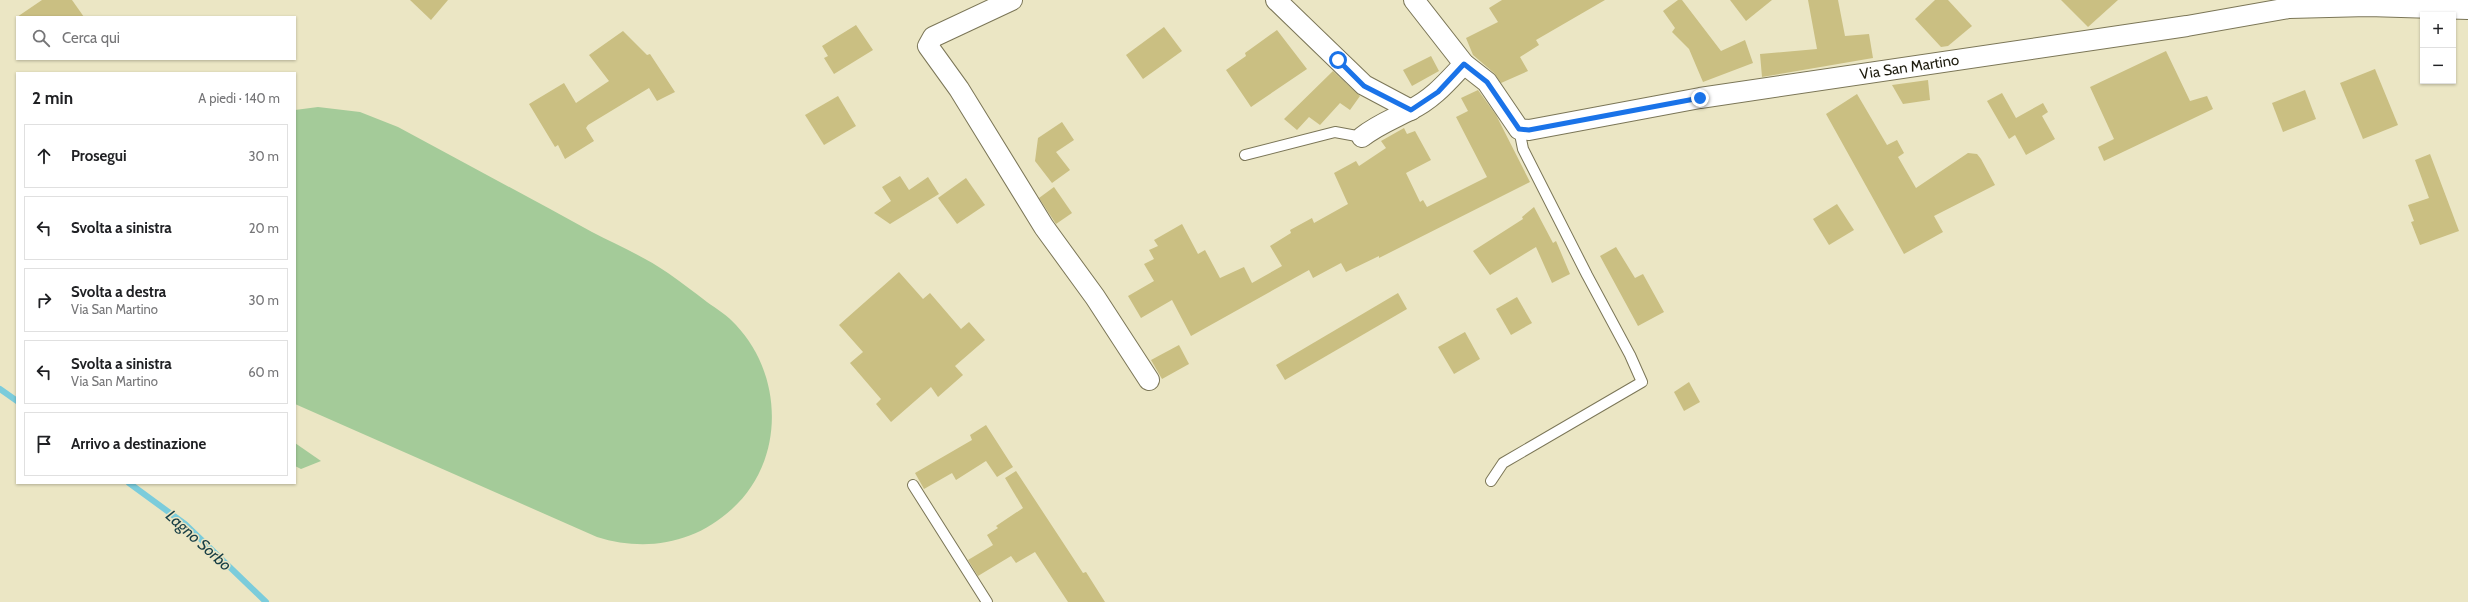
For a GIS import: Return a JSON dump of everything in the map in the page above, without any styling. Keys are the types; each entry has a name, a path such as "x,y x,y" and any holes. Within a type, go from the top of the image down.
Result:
{"street":[{"path":"1012,0 933,37 928,46 959,89 1044,227 1095,297 1149,380"},
{"path":"1276,0 1364,86 1411,110"},
{"path":"1414,0 1464,64 1487,82 1519,129"},
{"name":"Via San Martino","path":"1519,129 1529,130 1700,98 2180,27 2289,8 2368,6 2468,9"},
{"path":"1362,137 1375,126 1411,110 1438,92 1464,64"}],"lane":[{"path":"1491,481 1503,463 1642,382 1630,355 1587,275 1523,149 1519,129"},
{"path":"1245,154 1335,132 1362,137"},
{"path":"913,485 987,602"}],"green space":[{"path":"318,107 360,112 398,127 659,267 733,322 752,346 763,369 770,393 772,418 769,443 762,467 749,489 732,509 717,521 702,530 668,542 633,544 615,542 597,537 296,404 296,110"},
{"path":"296,444 321,461 301,469 296,466"}],"building":[{"path":"42,0 72,0 83,16 18,16"},
{"path":"410,0 448,0 431,20"},
{"path":"1502,0 1605,0 1536,40 1539,45 1520,57 1528,71 1501,83 1494,73 1473,55 1466,38 1498,22 1489,8"},
{"path":"1678,0 1682,0 1721,51 1745,40 1753,63 1703,82 1689,49 1672,32 1675,28 1663,11"},
{"path":"1730,0 1772,0 1746,21"},
{"path":"1808,0 1838,0 1845,36 1869,34 1873,58 1762,77 1760,54 1817,49"},
{"path":"1935,0 1948,0 1972,26 1948,46 1941,47 1915,19"},
{"path":"2061,0 2118,0 2088,27"},
{"path":"856,25 873,50 834,74 824,58 828,56 822,46"},
{"path":"1164,27 1182,51 1143,79 1126,55"},
{"path":"1277,30 1307,69 1251,107 1226,70 1246,56 1245,53"},
{"path":"623,31 647,55 650,54 675,92 657,101 649,88 588,125 586,128 594,141 565,159 558,145 555,147 529,104 564,83 576,103 609,81 589,55"},
{"path":"2166,51 2190,101 2207,96 2213,109 2104,161 2098,147 2114,139 2090,87"},
{"path":"1431,56 1439,71 1412,86 1403,70"},
{"path":"2375,69 2398,125 2363,139 2340,83"},
{"path":"1333,71 1360,96 1350,110 1340,103 1320,125 1309,117 1297,130 1284,119"},
{"path":"1928,80 1930,100 1903,104 1892,85"},
{"path":"1478,90 1496,115 1530,182 1379,258 1379,256 1346,272 1341,263 1313,278 1309,270 1191,336 1172,300 1141,318 1128,296 1154,281 1144,264 1154,259 1149,250 1158,246 1154,240 1182,224 1198,254 1205,250 1220,278 1244,267 1252,283 1282,266 1270,246 1291,233 1290,230 1312,218 1314,223 1348,204 1334,173 1356,161 1359,166 1386,148 1381,141 1404,128 1407,134 1415,131 1431,160 1406,173 1420,202 1423,200 1427,207 1487,177 1456,117 1468,111 1461,98"},
{"path":"2305,90 2316,119 2283,132 2272,103"},
{"path":"2002,93 2016,118 2043,103 2048,112 2042,116 2055,139 2026,155 2015,135 2009,139 1987,101"},
{"path":"1857,94 1887,145 1897,140 1904,153 1898,157 1916,188 1968,153 1977,154 1995,185 1934,216 1943,232 1904,254 1826,114"},
{"path":"838,96 856,126 824,145 805,115"},
{"path":"1062,122 1074,140 1056,152 1070,170 1052,183 1035,161 1038,138"},
{"path":"2430,154 2459,231 2420,245 2411,222 2414,221 2408,205 2429,198 2415,160"},
{"path":"900,176 909,190 928,177 939,194 890,224 874,213 891,201 882,187"},
{"path":"966,178 985,205 957,224 938,198"},
{"path":"1054,187 1072,213 1056,224 1039,198"},
{"path":"1837,204 1854,230 1829,245 1813,219"},
{"path":"1534,207 1553,243 1556,241 1570,274 1552,283 1536,247 1490,275 1473,251 1523,219 1522,217"},
{"path":"1616,247 1635,278 1643,274 1664,312 1638,326 1600,256"},
{"path":"899,272 923,299 930,293 961,329 969,322 985,340 955,366 963,375 938,397 931,387 891,422 876,404 881,399 850,363 863,352 839,325"},
{"path":"1398,293 1407,309 1285,380 1276,365"},
{"path":"1517,297 1532,323 1511,335 1496,309"},
{"path":"1465,332 1480,359 1454,374 1438,347"},
{"path":"1179,345 1189,364 1162,379 1151,360"},
{"path":"1689,382 1700,402 1684,411 1674,392"},
{"path":"986,425 1013,467 997,477 986,461 956,480 952,473 924,489 915,473 972,440 970,435"},
{"path":"1016,471 1083,573 1086,572 1105,602 1068,602 1035,552 1016,563 1011,556 978,576 968,560 993,545 987,535 998,528 996,526 1023,508 1005,478"}],"waterway":[{"name":"Lagno Sorbo","path":"0,389 16,400"},
{"name":"Lagno Sorbo","path":"130,484 185,524 266,602"}],"route":[{"path":"1338,60 1364,86 1411,110 1438,92 1464,64 1487,82 1519,129 1529,130 1558,123 1700,98"}]}
